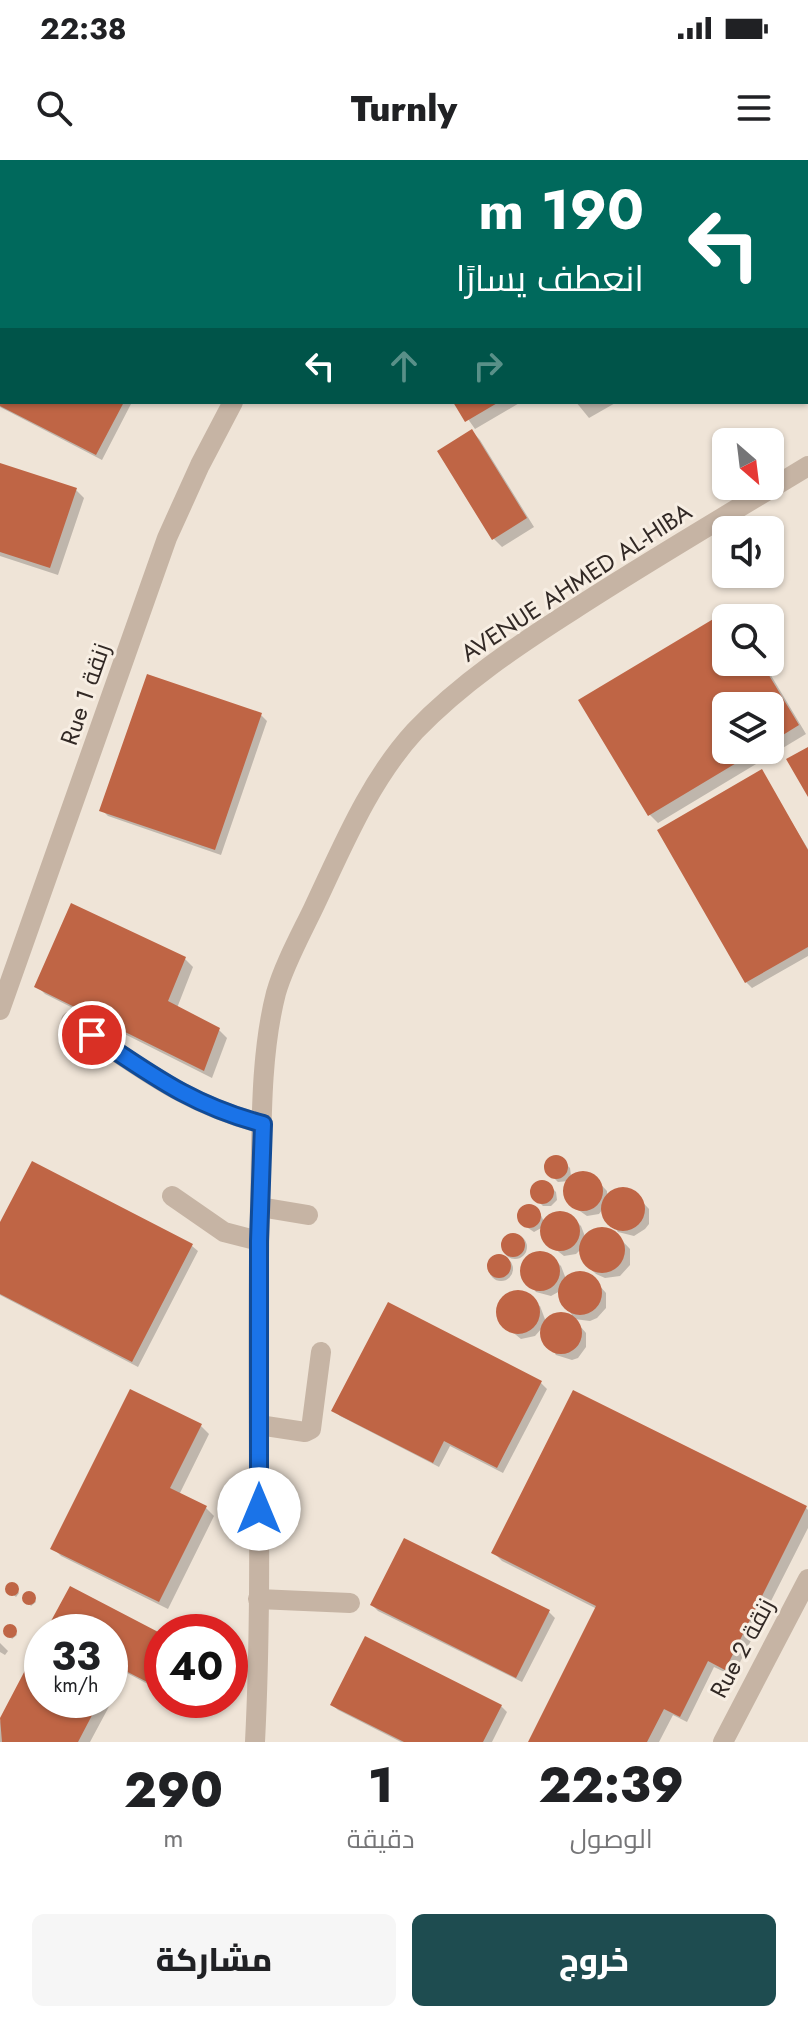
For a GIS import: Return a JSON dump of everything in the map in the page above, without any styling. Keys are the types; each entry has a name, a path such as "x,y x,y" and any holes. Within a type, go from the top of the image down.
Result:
{"street":[{"name":"Rue 1 زنقة","path":"0,1010 167,538 232,404"},
{"name":"AVENUE AHMED AL-HIBA","path":"255,1742 259,1241 269,1029 277,990 361,810 383,770 413,733 450,698 532,636 808,466"},
{"path":"71,1021 190,1099 229,1115 263,1124"},
{"path":"172,1196 224,1232 259,1241"},
{"path":"260,1207 308,1215"},
{"path":"259,1425 305,1432 311,1429 321,1352"},
{"name":"Rue 2 زنقة","path":"723,1742 808,1579"},
{"path":"258,1599 350,1603"}],"building":[{"path":"0,404 123,404 96,455"},
{"path":"454,404 496,404 465,422"},
{"path":"472,429 527,518 492,540 437,451"},
{"path":"0,463 77,488 50,568 0,552"},
{"path":"712,620 712,676 769,676 779,692 712,692 712,764 735,764 648,816 578,700"},
{"path":"147,674 262,713 215,850 99,811"},
{"path":"784,700 799,725 784,734"},
{"path":"808,747 808,797 786,759"},
{"path":"762,769 808,850 808,947 745,983 657,830"},
{"path":"71,903 186,957 168,1001 220,1028 204,1071 34,987"},
{"path":"556,1155 565,1158 568,1167 565,1176 556,1179 547,1176 544,1167 547,1158"},
{"path":"32,1161 193,1244 132,1362 0,1294 0,1222"},
{"path":"583,1171 597,1177 603,1191 597,1205 583,1211 569,1205 563,1191 569,1177"},
{"path":"542,1180 551,1183 554,1192 551,1201 542,1204 533,1201 530,1192 533,1183"},
{"path":"623,1187 638,1194 645,1209 638,1224 623,1231 608,1224 601,1209 608,1194"},
{"path":"529,1204 538,1207 541,1216 538,1225 529,1228 520,1225 517,1216 520,1207"},
{"path":"560,1211 574,1217 580,1231 574,1245 560,1251 546,1245 540,1231 546,1217"},
{"path":"602,1227 618,1234 625,1250 618,1266 602,1273 586,1266 579,1250 586,1234"},
{"path":"513,1233 522,1236 525,1245 522,1254 513,1257 504,1254 501,1245 504,1236"},
{"path":"540,1251 554,1257 560,1271 554,1285 540,1291 526,1285 520,1271 526,1257"},
{"path":"499,1254 508,1257 511,1266 508,1275 499,1278 490,1275 487,1266 490,1257"},
{"path":"580,1271 596,1277 602,1293 596,1309 580,1315 564,1309 558,1293 564,1277"},
{"path":"518,1290 533,1297 540,1312 533,1327 518,1334 503,1327 496,1312 503,1297"},
{"path":"388,1302 542,1381 497,1468 444,1441 433,1463 331,1411"},
{"path":"561,1312 576,1318 582,1333 576,1348 561,1354 546,1348 540,1333 546,1318"},
{"path":"130,1389 202,1424 170,1488 207,1506 159,1602 50,1549"},
{"path":"573,1390 807,1506 725,1670 708,1661 680,1717 664,1709 647,1742 528,1742 596,1606 491,1553"},
{"path":"404,1538 550,1610 516,1678 370,1605"},
{"path":"12,1582 19,1589 12,1596 5,1589"},
{"path":"70,1586 124,1614 55,1614"},
{"path":"29,1591 36,1598 29,1605 22,1598"},
{"path":"128,1616 144,1625 144,1680 128,1672"},
{"path":"10,1624 17,1631 10,1638 3,1631"},
{"path":"365,1636 502,1705 483,1742 404,1742 330,1705"},
{"path":"24,1672 24,1718 91,1718 78,1742 2,1742 0,1718"}],"route":[{"path":"92,1035 190,1099 229,1115 263,1124 259,1241 259,1509"}]}
